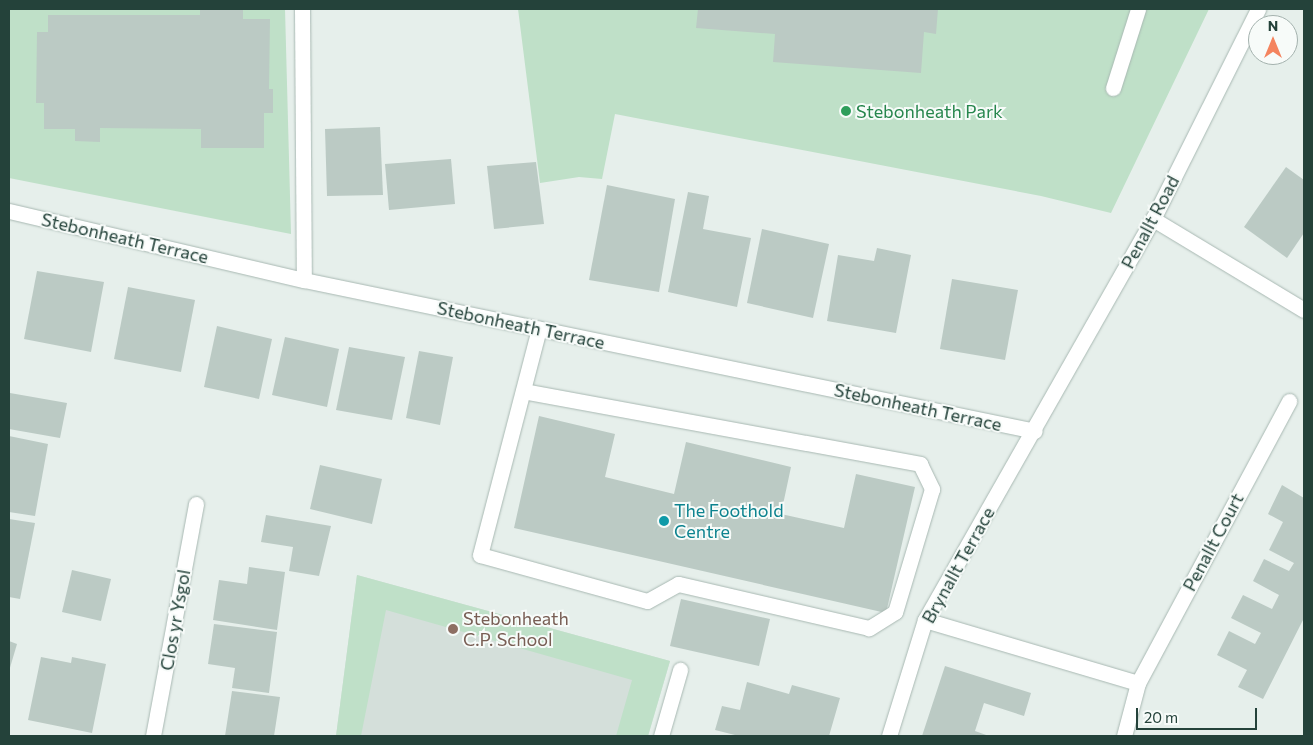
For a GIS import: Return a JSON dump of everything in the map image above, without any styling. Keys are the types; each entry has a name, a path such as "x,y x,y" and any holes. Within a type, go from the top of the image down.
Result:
{"street":[{"path":"302,9 304,280"},
{"path":"1113,88 1138,9"},
{"name":"Penallt Road","path":"1035,431 1153,219 1258,9"},
{"name":"Stebonheath Terrace","path":"9,211 304,280 1035,431"},
{"path":"1153,219 1304,310"},
{"path":"523,391 920,464 932,489 895,612 869,628 678,584 647,601 480,554 539,329"},
{"name":"Penallt Court","path":"1124,736 1138,682 1289,402"},
{"name":"Brynallt Terrace","path":"889,736 925,620 1035,431"},
{"name":"Clos yr Ysgol","path":"153,736 196,504"},
{"path":"925,620 1138,682"},
{"path":"660,736 680,670"}],"shaded area":[{"name":"Stebonheath C.P. School","path":"357,575 670,661 648,736 336,736"}],"green space":[{"path":"9,9 285,9 291,234 9,178"},
{"name":"Stebonheath Park","path":"518,9 1209,9 1111,213 1041,196 615,114 602,179 579,177 540,183"},
{"path":"357,575 670,661 648,736 616,736 632,680 386,610 361,736 336,736"}],"building":[{"path":"200,9 243,9 243,19 270,19 269,89 273,89 273,113 264,113 264,148 201,148 201,129 100,128 100,142 75,141 75,129 44,129 44,103 36,103 37,32 48,32 48,15 200,15"},
{"path":"698,9 938,9 936,34 924,32 921,73 773,62 775,34 696,28"},
{"path":"380,127 383,195 327,196 325,129"},
{"path":"451,159 455,204 389,210 385,164"},
{"path":"536,162 544,224 494,229 487,166"},
{"path":"1286,167 1304,180 1304,233 1287,258 1244,227"},
{"path":"607,185 675,199 659,292 589,280"},
{"path":"688,192 709,196 703,229 751,238 737,307 668,292"},
{"path":"762,229 829,244 813,318 747,303"},
{"path":"877,248 911,255 896,333 827,321 838,255 874,261"},
{"path":"37,271 104,282 91,352 24,339"},
{"path":"952,279 1018,290 1005,360 940,349"},
{"path":"128,287 195,300 181,372 114,359"},
{"path":"217,326 272,339 259,399 204,387"},
{"path":"285,337 339,349 327,407 272,395"},
{"path":"349,347 405,357 392,420 336,410"},
{"path":"419,351 453,357 440,425 406,418"},
{"path":"10,393 67,403 60,438 9,429"},
{"name":"The Foothold Centre","path":"539,416 615,434 605,477 674,494 686,442 791,467 781,514 844,528 856,474 915,487 886,613 514,528"},
{"path":"9,436 48,444 35,516 9,512"},
{"path":"320,465 382,479 372,524 310,509"},
{"path":"1282,485 1304,498 1304,618 1263,699 1238,687 1247,670 1217,655 1229,631 1255,644 1261,633 1231,618 1243,595 1272,609 1279,595 1253,581 1264,559 1289,571 1294,563 1269,550 1283,522 1268,514"},
{"path":"266,515 331,526 319,576 289,571 293,547 261,542"},
{"path":"9,519 35,523 20,599 9,597"},
{"path":"249,567 285,572 277,630 213,620 219,580 247,584"},
{"path":"72,570 111,579 101,621 62,612"},
{"path":"681,599 770,619 759,666 670,646"},
{"path":"214,624 277,632 269,693 232,688 235,668 208,664"},
{"path":"9,641 17,644 9,671"},
{"path":"41,657 71,663 72,657 106,664 92,733 28,720"},
{"path":"945,666 1031,693 1024,716 984,703 975,731 989,736 922,736"},
{"path":"747,682 789,694 792,685 840,698 829,736 739,736 715,730 722,706 740,710"},
{"path":"232,691 280,697 274,736 225,736"}],"place":[{"name":"Stebonheath Park","path":"846,111"},
{"name":"The Foothold Centre","path":"664,521"},
{"name":"Stebonheath C.P. School","path":"453,629"}]}
